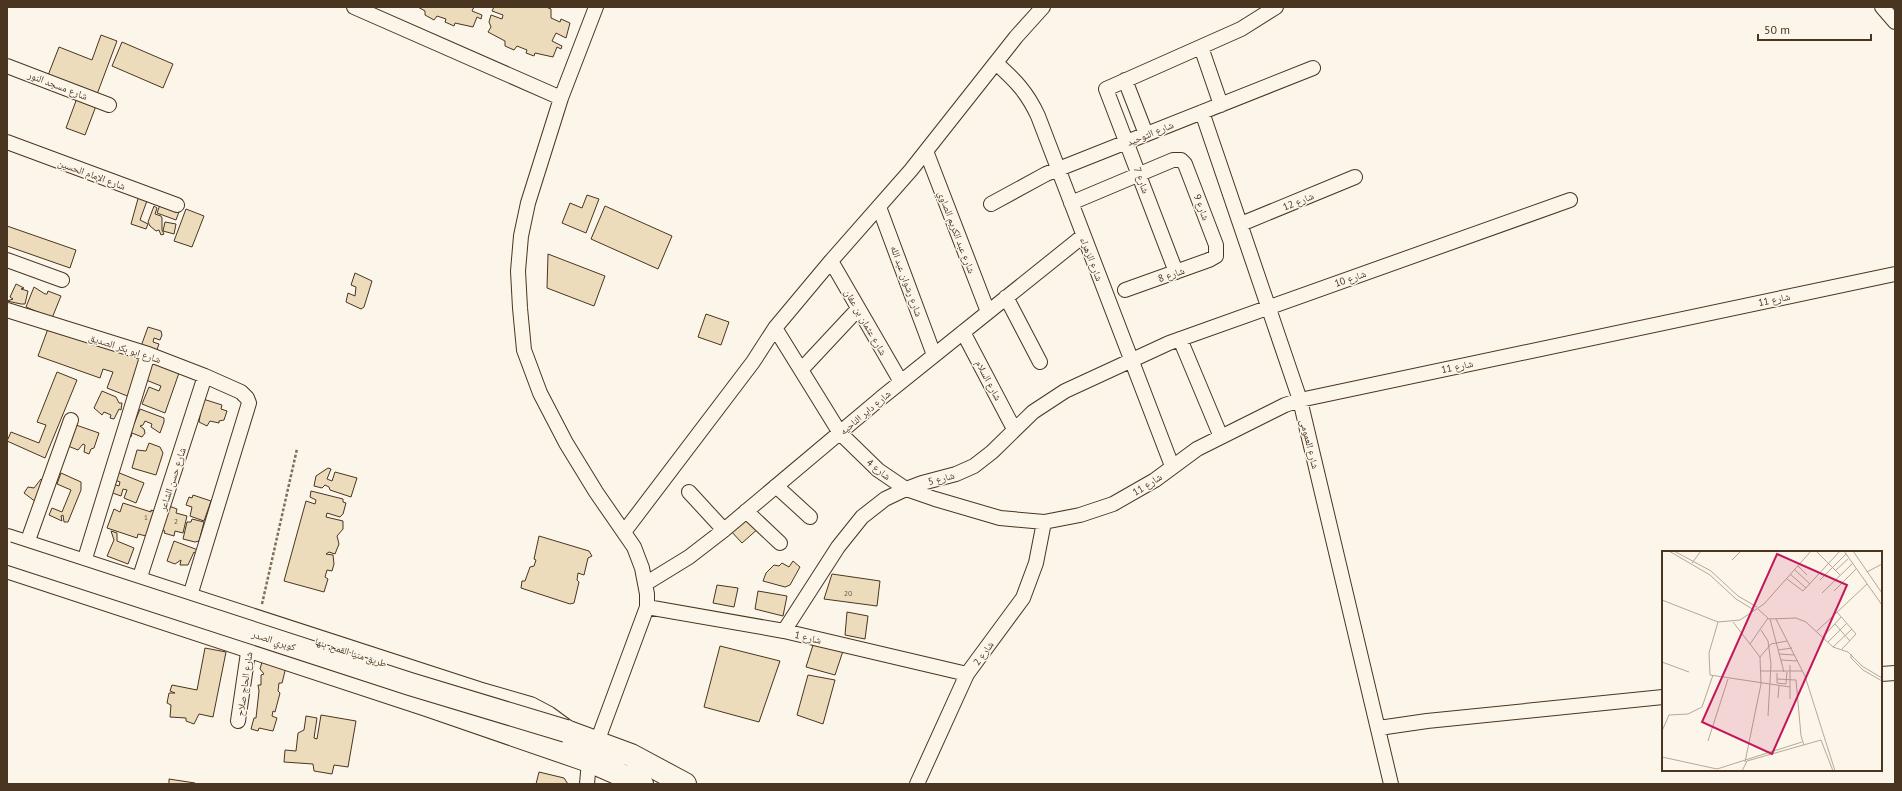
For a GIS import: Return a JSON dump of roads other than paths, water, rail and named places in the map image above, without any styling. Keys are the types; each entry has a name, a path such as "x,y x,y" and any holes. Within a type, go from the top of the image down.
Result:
{"highway":[{"name":"طريق منيا القمح, بنها","path":"13,546 84,565 478,693 530,708 547,717 630,781"},
{"name":"كوبري الصدر","path":"13,546 388,676 566,731"},
{"name":"كوبري الصدر","path":"7,559 397,687 413,694 427,705"},
{"name":"طريق منيا القمح, بنها","path":"7,566 427,705 593,752 631,755 685,784"},
{"path":"129,607 138,583"}],"street":[{"path":"354,7 561,98"},
{"path":"624,532 753,362 775,328 926,151 1043,7"},
{"path":"1146,134 1125,80 1241,29 1276,7"},
{"path":"1882,7 1895,22"},
{"path":"588,784 593,752 647,607 645,584 638,556 566,443 540,393 524,350 518,271 521,236 528,203 561,98 594,8"},
{"path":"1201,47 1220,105"},
{"name":"شارع الزهراء","path":"996,63 1014,79 1030,97 1172,466"},
{"name":"شارع مسجد النور","path":"7,66 108,105"},
{"name":"شارع التوحيد","path":"991,204 1046,174 1313,68"},
{"name":"شارع 7","path":"1125,80 1106,89 1128,142 1176,272"},
{"name":"شارع العمومى","path":"1202,112 1300,400 1392,784"},
{"name":"شارع الإمام الحسين","path":"7,142 177,205"},
{"name":"شارع عبد الكريم الصاوي","path":"926,151 988,312"},
{"name":"شارع 9","path":"1139,174 1173,160 1182,160 1187,168 1216,245 1216,256"},
{"path":"1071,203 1139,174"},
{"name":"شارع 12","path":"1241,224 1355,177"},
{"name":"شارع 10","path":"1131,359 1180,339 1268,307 1570,200"},
{"name":"شارع رشوان عبد الله","path":"879,206 934,355"},
{"name":"شارع داير الناحيه","path":"645,584 689,557 724,530 901,382 1083,236"},
{"name":"شارع 8","path":"1125,290 1216,256"},
{"path":"7,260 62,280"},
{"name":"شارع عثمان بن عفان","path":"831,261 901,382"},
{"name":"شارع 11","path":"1044,522 1080,515 1113,504 1155,480 1197,449 1285,405 1300,400 1895,274"},
{"path":"1006,297 1040,362"},
{"path":"801,370 858,308"},
{"name":"شارع ابو بكر الصديق","path":"7,310 148,354 205,376 241,392 247,398 248,403 189,599"},
{"name":"شارع 4","path":"775,328 840,433 878,470 906,489 935,499 1000,518 1044,522"},
{"name":"شارع السلام","path":"963,332 1014,429"},
{"path":"1180,339 1221,437"},
{"path":"84,565 148,354"},
{"name":"شارع 5","path":"784,631 838,547 862,517 885,499 906,489 956,474 974,466 992,452 1014,429 1048,400 1131,359"},
{"name":"شارع حسن الشاعر","path":"138,583 205,376"},
{"path":"13,546 71,420"},
{"path":"776,486 810,517"},
{"path":"689,492 724,530"},
{"path":"746,511 780,543"},
{"name":"شارع 2","path":"917,784 967,674 1023,598 1036,564 1044,522"},
{"name":"شارع 1","path":"647,607 784,631 967,674"},
{"name":"شارع الحاج صلاح","path":"238,721 249,646"},
{"path":"1882,674 1895,673"},
{"path":"1379,728 1427,721 1662,697"}]}
